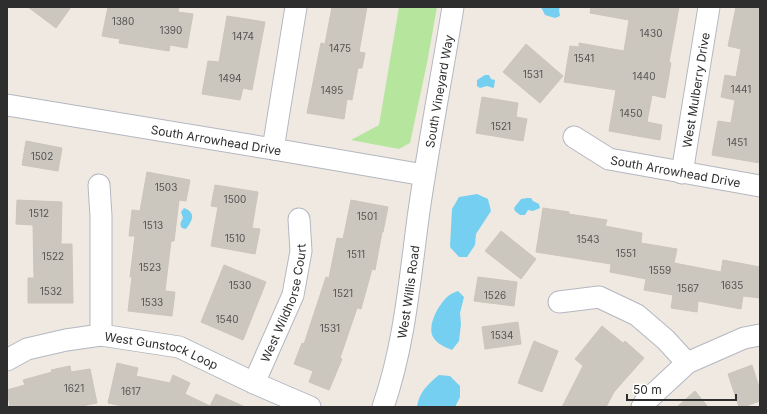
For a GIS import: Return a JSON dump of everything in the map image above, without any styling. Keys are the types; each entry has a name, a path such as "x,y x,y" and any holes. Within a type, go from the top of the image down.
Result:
{"street":[{"path":"273,149 296,7"},
{"name":"South Vineyard Way","path":"424,175 454,7"},
{"name":"West Mulberry Drive","path":"682,173 709,7"},
{"name":"South Arrowhead Drive","path":"7,105 424,175"},
{"name":"South Arrowhead Drive","path":"574,137 609,160 760,186"},
{"name":"West Willis Road","path":"383,407 401,343 424,175"},
{"path":"99,185 101,216 101,335"},
{"name":"West Wildhorse Court","path":"254,383 293,296 301,251 300,218"},
{"path":"559,302 599,297 637,315 666,340 687,363"},
{"name":"West Gunstock Loop","path":"7,360 27,349 66,340 101,335 179,347 254,383 310,407"},
{"path":"642,407 645,402 687,363 744,338 760,335"}],"green space":[{"path":"399,7 437,7 410,143 399,149 351,140 379,125"}],"water":[{"path":"541,7 560,7 560,16 555,18 545,15"},
{"path":"485,75 489,75 491,79 495,80 493,88 487,86 480,88 477,86 477,80"},
{"path":"477,194 488,199 491,211 476,234 475,245 467,257 459,257 450,247 452,209 459,197"},
{"path":"531,198 539,204 540,208 533,211 528,210 525,215 520,215 514,208 521,199"},
{"path":"184,208 191,212 192,215 190,223 186,229 182,228 180,224 183,218 181,212"},
{"path":"458,291 464,297 460,313 461,324 459,341 452,350 437,342 433,337 431,327 434,316 440,305 448,296"},
{"path":"439,375 450,376 460,386 460,397 455,407 417,407 422,393"}],"building":[{"path":"28,7 71,7 56,28"},
{"path":"108,7 179,7 178,12 193,14 187,48 170,45 169,51 119,43 120,39 102,36"},
{"path":"332,7 367,7 359,52 365,53 362,68 358,68 352,100 347,99 344,119 307,113 321,43 325,44"},
{"path":"591,7 679,7 669,62 671,63 665,98 652,95 647,122 662,125 660,140 609,131 616,90 564,82 570,46 579,47 579,43 624,51 629,20 590,13"},
{"path":"736,7 760,7 760,163 712,155 718,121 731,123 735,100 721,97 725,75 736,77 741,49 728,46"},
{"path":"227,16 265,22 252,90 243,88 240,100 202,94 208,61 219,62"},
{"path":"526,44 563,76 540,103 503,72"},
{"path":"482,97 518,103 516,117 527,119 523,141 476,133"},
{"path":"26,141 62,148 58,171 22,165"},
{"path":"147,172 190,180 186,201 179,200 174,241 171,241 165,291 175,292 172,316 128,311 135,236 129,236 132,210 140,211"},
{"path":"215,185 258,192 252,228 260,229 255,254 211,246 218,207 211,206"},
{"path":"17,200 62,202 61,244 72,244 73,303 28,303 28,278 34,278 33,225 16,224"},
{"path":"351,200 388,207 375,270 372,269 361,309 357,308 340,358 342,359 329,390 309,382 313,371 294,364 302,343 304,344 326,277 329,278 337,238 343,239"},
{"path":"543,208 607,220 605,226 642,233 641,243 677,249 674,263 721,272 723,260 760,267 760,298 743,296 741,309 698,301 697,312 671,308 673,295 644,290 646,279 610,272 611,264 536,252"},
{"path":"501,231 536,259 521,279 485,251"},
{"path":"224,265 266,282 243,340 201,322"},
{"path":"478,277 517,282 514,306 474,301"},
{"path":"518,322 521,344 485,349 482,327"},
{"path":"602,326 623,343 625,341 644,358 614,392 606,407 562,407 583,366 575,359"},
{"path":"534,341 558,351 542,392 518,383"},
{"path":"117,363 138,368 136,376 170,383 173,375 190,383 185,394 210,406 216,394 245,407 127,407 108,403"},
{"path":"752,365 760,390 760,401 739,407 728,374"},
{"path":"70,366 71,372 90,369 97,403 77,407 10,407 7,390 25,385 23,380 52,372 51,370"},
{"path":"695,391 708,407 677,407"}]}
